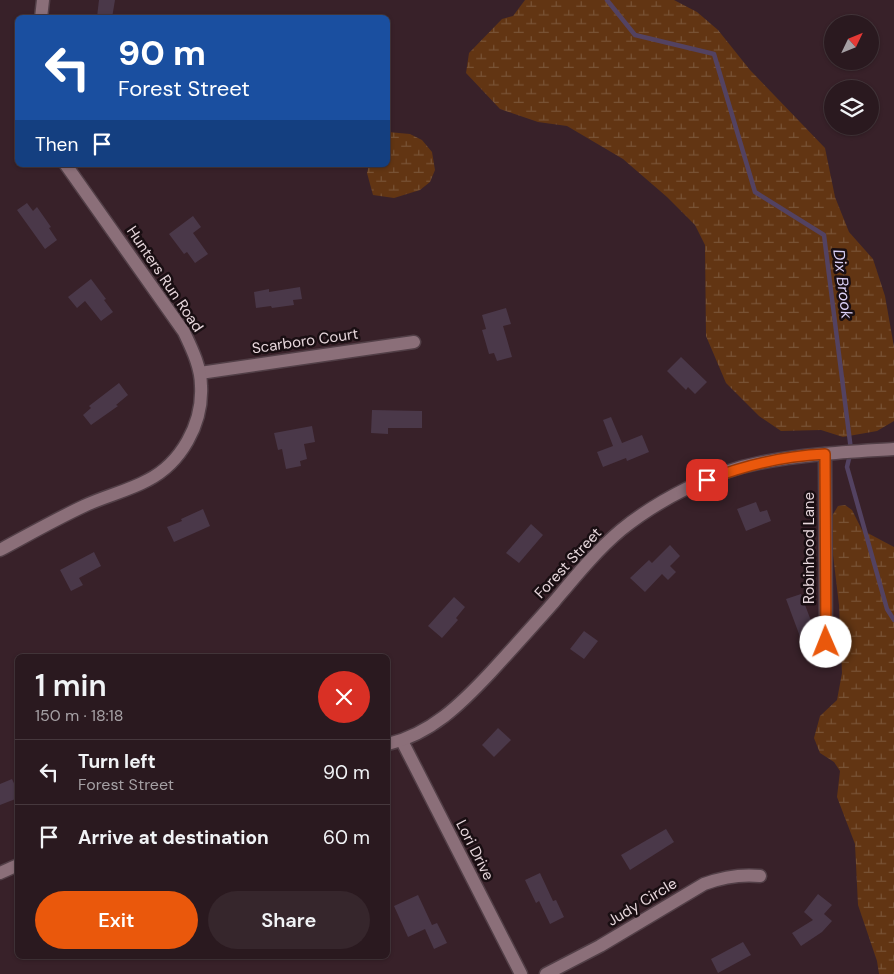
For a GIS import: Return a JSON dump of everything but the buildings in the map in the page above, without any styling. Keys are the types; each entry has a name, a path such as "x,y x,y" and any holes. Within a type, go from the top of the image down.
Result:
{"street":[{"path":"41,15 43,0"},
{"name":"Hunters Run Road","path":"0,550 78,509 149,480 169,465 184,448 195,425 201,401 202,386 200,373 190,346 176,320 67,167"},
{"name":"Scarboro Court","path":"200,373 414,342"},
{"name":"Forest Street","path":"390,744 402,741 425,730 449,714 524,637 592,558 621,530 659,504 694,485 757,463 838,452 894,449"},
{"name":"Robinhood Lane","path":"825,454 826,642"},
{"name":"Lori Drive","path":"402,741 521,974"},
{"path":"0,873 15,866"},
{"name":"Judy Circle","path":"546,974 600,946 704,884 736,875 760,876"}],"green space":[{"path":"525,0 674,0 697,12 718,30 750,70 825,148 835,197 849,232 873,259 885,296 894,347 894,421 877,431 843,437 821,430 781,431 759,416 726,383 706,336 705,245 695,225 667,197 623,159 567,126 538,122 500,109 466,73 469,53 502,19 513,16"},
{"path":"390,132 410,134 422,140 432,152 435,170 430,182 420,190 394,198 373,195 367,173 368,167 390,167"},
{"path":"845,505 852,510 862,530 894,547 894,974 879,974 877,961 858,905 855,844 837,797 840,771 834,762 820,753 814,738 820,716 837,700 842,673 839,605 829,521 838,506"}],"waterway":[{"name":"Dix Brook","path":"607,0 635,35 714,54 755,192 824,235 851,450 847,467 887,609 894,620"}],"route":[{"path":"707,480 757,463 811,454 825,454 826,642"}]}
